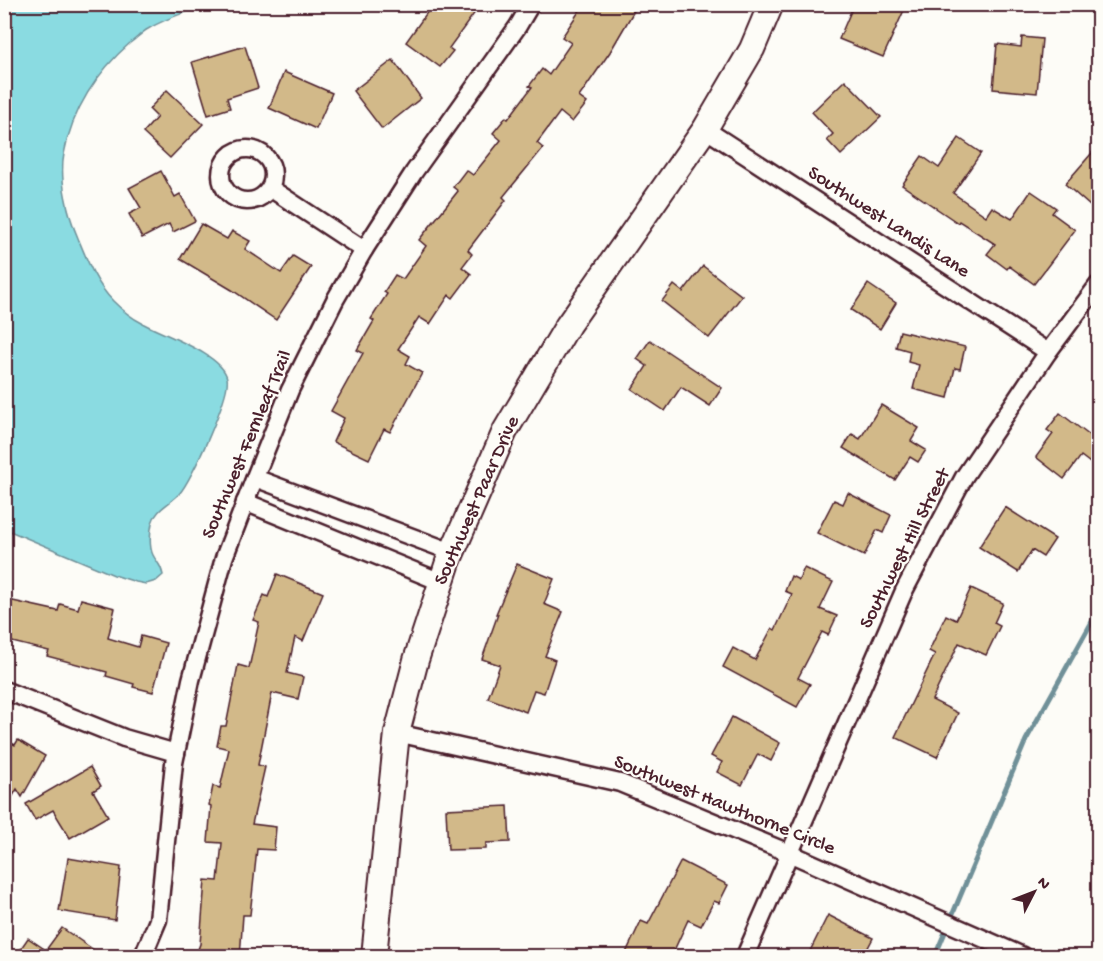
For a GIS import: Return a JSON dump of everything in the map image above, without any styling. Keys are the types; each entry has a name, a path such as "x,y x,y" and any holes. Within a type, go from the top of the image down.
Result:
{"street":[{"name":"Southwest Fernleaf Trail","path":"143,957 158,920 176,753 191,680 224,558 245,502 291,390 335,300 364,249 414,172 518,26 531,4"},
{"name":"Southwest Paar Drive","path":"374,957 397,733 416,660 452,552 510,422 568,325 705,129 752,49 771,4"},
{"name":"Southwest Landis Lane","path":"705,129 1048,352"},
{"path":"270,188 364,249"},
{"name":"Southwest Hill Street","path":"745,957 904,591 964,477 1048,352 1098,285"},
{"path":"255,478 452,552"},
{"path":"245,502 441,582"},
{"path":"4,690 124,738 176,753"},
{"name":"Southwest Hawthorne Circle","path":"397,733 620,783 789,853 1023,957"}],"water":[{"path":"4,5 206,5 169,18 148,29 118,54 97,79 80,107 64,154 65,197 74,229 92,271 107,294 138,321 191,346 215,361 223,369 227,378 227,387 217,418 192,473 179,494 160,510 152,523 151,548 163,575 156,581 146,584 114,575 5,529"}],"building":[{"path":"433,4 481,4 449,48 453,51 440,67 406,42"},
{"path":"584,4 638,4 610,52 579,97 587,103 572,122 560,112 537,143 543,148 503,197 506,200 468,250 472,254 462,267 471,274 453,298 449,295 430,324 419,317 398,349 410,356 406,364 422,373 390,432 384,429 369,459 333,442 344,418 331,411 363,353 357,350 374,321 371,319 387,294 384,292 395,275 403,279 426,246 419,240 458,191 453,187 466,170 473,175 501,140 493,133 506,117 508,119 532,87 529,86 542,69 549,75 571,43 562,37"},
{"path":"854,4 891,4 904,10 883,57 839,39"},
{"path":"1022,37 1042,39 1037,93 993,89 997,44 1021,47"},
{"path":"245,46 258,88 227,98 230,108 208,115 192,62"},
{"path":"393,60 421,98 382,129 353,91"},
{"path":"284,72 332,93 316,129 269,108"},
{"path":"845,80 881,117 841,155 827,140 833,134 812,112"},
{"path":"167,90 203,124 170,158 143,133 157,117 149,109"},
{"path":"959,138 981,153 953,193 986,216 992,207 1012,219 1031,191 1056,208 1052,213 1075,230 1034,284 1009,266 1007,269 987,254 995,244 959,221 958,223 902,185 922,156 939,168"},
{"path":"1098,146 1098,213 1065,184"},
{"path":"161,171 175,197 180,194 195,221 173,232 169,224 142,238 129,214 141,208 129,188"},
{"path":"201,224 227,239 232,231 250,241 245,249 281,273 293,256 311,267 276,320 180,259"},
{"path":"703,266 742,296 709,338 662,301 674,285 683,292"},
{"path":"868,284 896,303 880,329 851,310"},
{"path":"900,331 965,347 960,369 955,368 948,398 913,389 919,365 908,362 910,351 896,347"},
{"path":"650,340 722,388 710,406 681,387 665,411 632,389 647,366 637,359"},
{"path":"881,405 919,428 911,441 926,450 918,462 910,457 895,480 843,448 852,434 860,439"},
{"path":"1060,413 1098,442 1098,469 1081,456 1064,479 1036,457 1053,434 1047,430"},
{"path":"848,493 891,515 883,533 877,530 864,556 817,533 834,500 843,504"},
{"path":"1005,507 1055,539 1043,557 1032,550 1018,572 979,547"},
{"path":"517,564 554,579 544,604 563,612 545,656 555,660 544,693 534,690 526,712 488,698 500,665 482,659 498,614 496,614"},
{"path":"804,568 833,582 820,609 837,616 828,635 822,632 798,678 810,684 797,707 723,667 733,648 755,660 772,628 775,630 792,594 785,591 791,576 799,580"},
{"path":"277,574 323,593 303,641 295,637 287,673 303,677 298,699 272,693 258,765 265,767 252,824 276,827 274,850 257,849 250,915 243,915 240,957 195,957 200,944 205,880 218,881 222,843 208,842 211,806 209,805 213,786 220,788 229,749 217,746 221,726 226,726 238,665 249,668 259,622 253,620 264,595 268,597"},
{"path":"971,588 1003,603 994,623 1000,626 986,655 959,643 932,700 958,713 937,757 895,737 935,654 929,651 946,615 956,620"},
{"path":"4,599 58,611 60,604 78,609 81,599 115,608 108,638 138,647 141,636 166,643 153,692 106,676 107,672 47,656 49,651 4,640"},
{"path":"732,717 780,743 771,761 758,754 742,785 717,772 722,762 711,756"},
{"path":"4,739 15,745 18,740 45,756 22,797 17,789 4,811"},
{"path":"90,767 101,786 93,791 108,816 70,838 53,810 35,820 26,804"},
{"path":"508,806 510,842 486,843 486,849 448,850 446,809"},
{"path":"68,858 121,867 115,920 59,911"},
{"path":"681,861 728,885 719,903 714,901 701,926 688,920 671,957 624,957 641,921 648,924"},
{"path":"828,915 873,938 863,957 807,957"},
{"path":"62,928 104,957 15,957 28,938 46,950"}],"waterway":[{"path":"935,956 1026,740 1098,611"}]}
